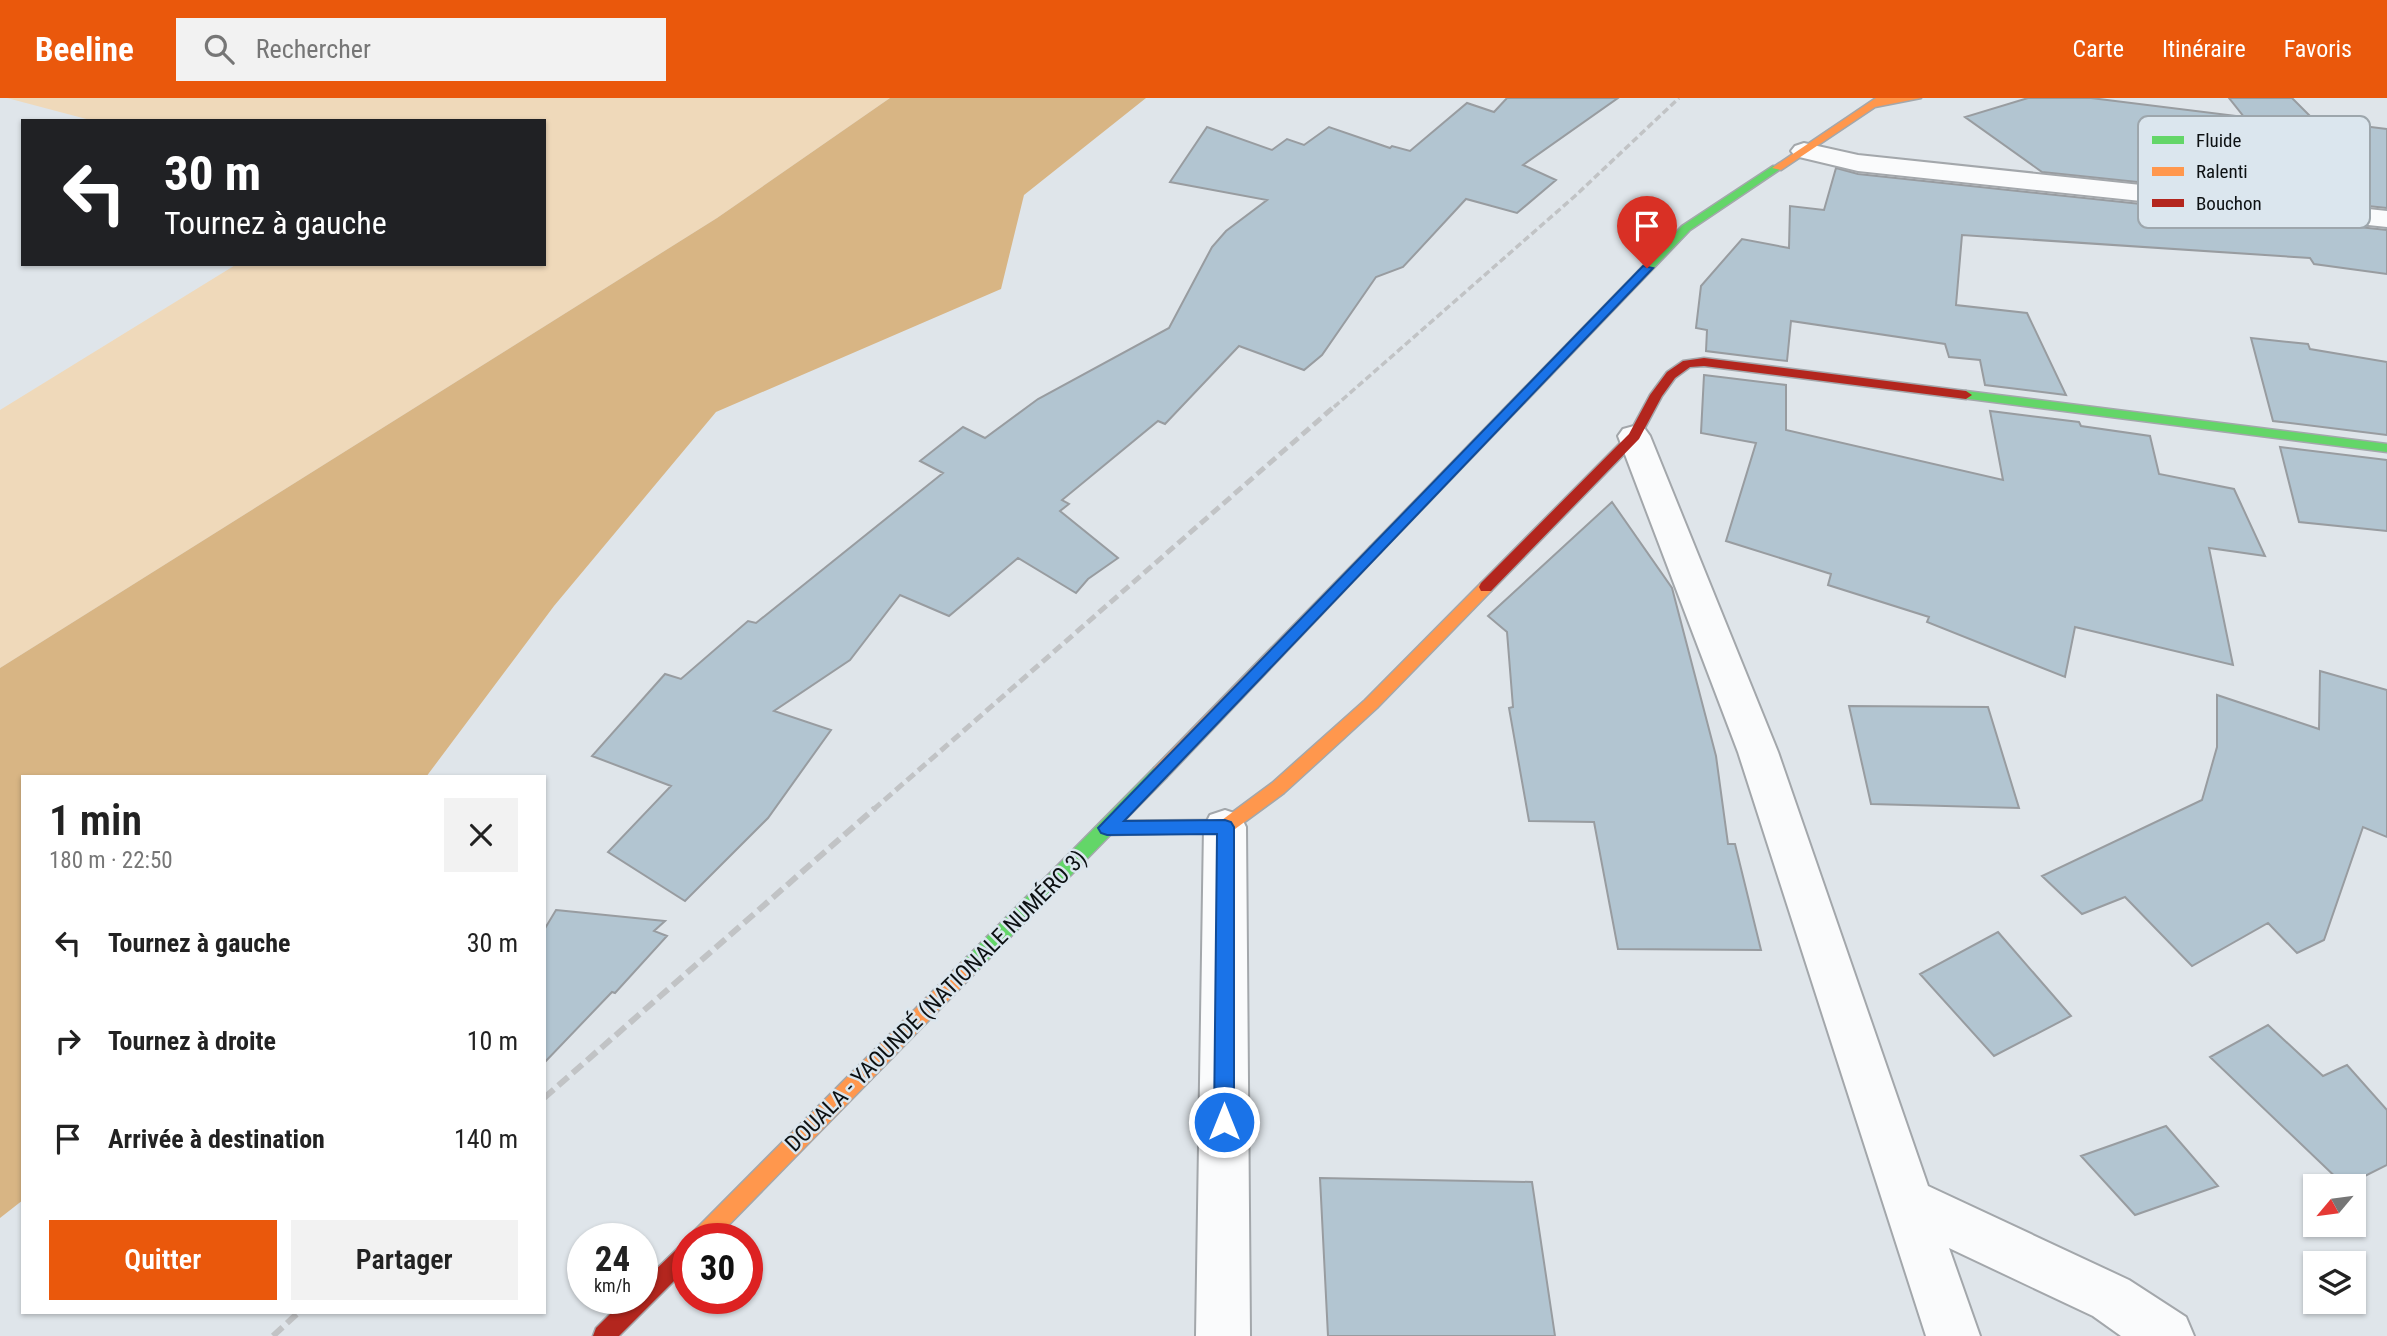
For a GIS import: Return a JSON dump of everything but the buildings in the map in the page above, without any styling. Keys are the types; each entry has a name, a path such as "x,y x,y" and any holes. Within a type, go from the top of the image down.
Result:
{"main road":[{"name":"DOUALA - YAOUNDÉ (NATIONALE NUMÉRO 3)","path":"716,1223 1107,828 1686,229 1878,102 1916,98"},
{"path":"1107,828 1225,827 1278,788 1371,704 1634,436 1654,399 1674,371 1686,364 1704,362 2387,448"},
{"path":"658,1282 672,1268"},
{"path":"604,1336 626,1314"}],"street":[{"path":"1804,151 1858,163 2138,193"},
{"path":"1634,436 1758,752 1953,1336"},
{"path":"1223,1336 1225,827"},
{"path":"1907,1202 2111,1298 2167,1336"}],"shaded area":[{"path":"7,98 890,98 717,218 0,668 0,410 234,266 546,266 546,119 86,119"},
{"path":"890,98 1146,98 1024,195 1001,289 716,412 554,606 427,775 21,775 21,1202 0,1218 0,668 717,218"}],"railway":[{"path":"1334,407 1575,196 1679,98"},
{"path":"873,810 1336,405"},
{"path":"546,1096 875,808"},
{"path":"273,1336 297,1314"}],"traffic: fast":[{"path":"1375,550 1686,228 1777,168"},
{"path":"1966,395 2387,448"},
{"path":"969,967 1160,773"}],"traffic: slow":[{"path":"1777,168 1883,98"},
{"path":"1872,105 1916,98"},
{"path":"1160,773 1375,550"},
{"path":"1107,828 1225,827 1278,788 1371,704 1486,587"},
{"path":"716,1223 969,967"}],"traffic: jam":[{"path":"1486,587 1634,436 1656,395 1671,375 1687,364 1704,362 1966,395"},
{"path":"658,1282 672,1268"},
{"path":"604,1336 626,1314"}],"route":[{"path":"1224,1122 1225,827 1107,828 1647,268"}]}
